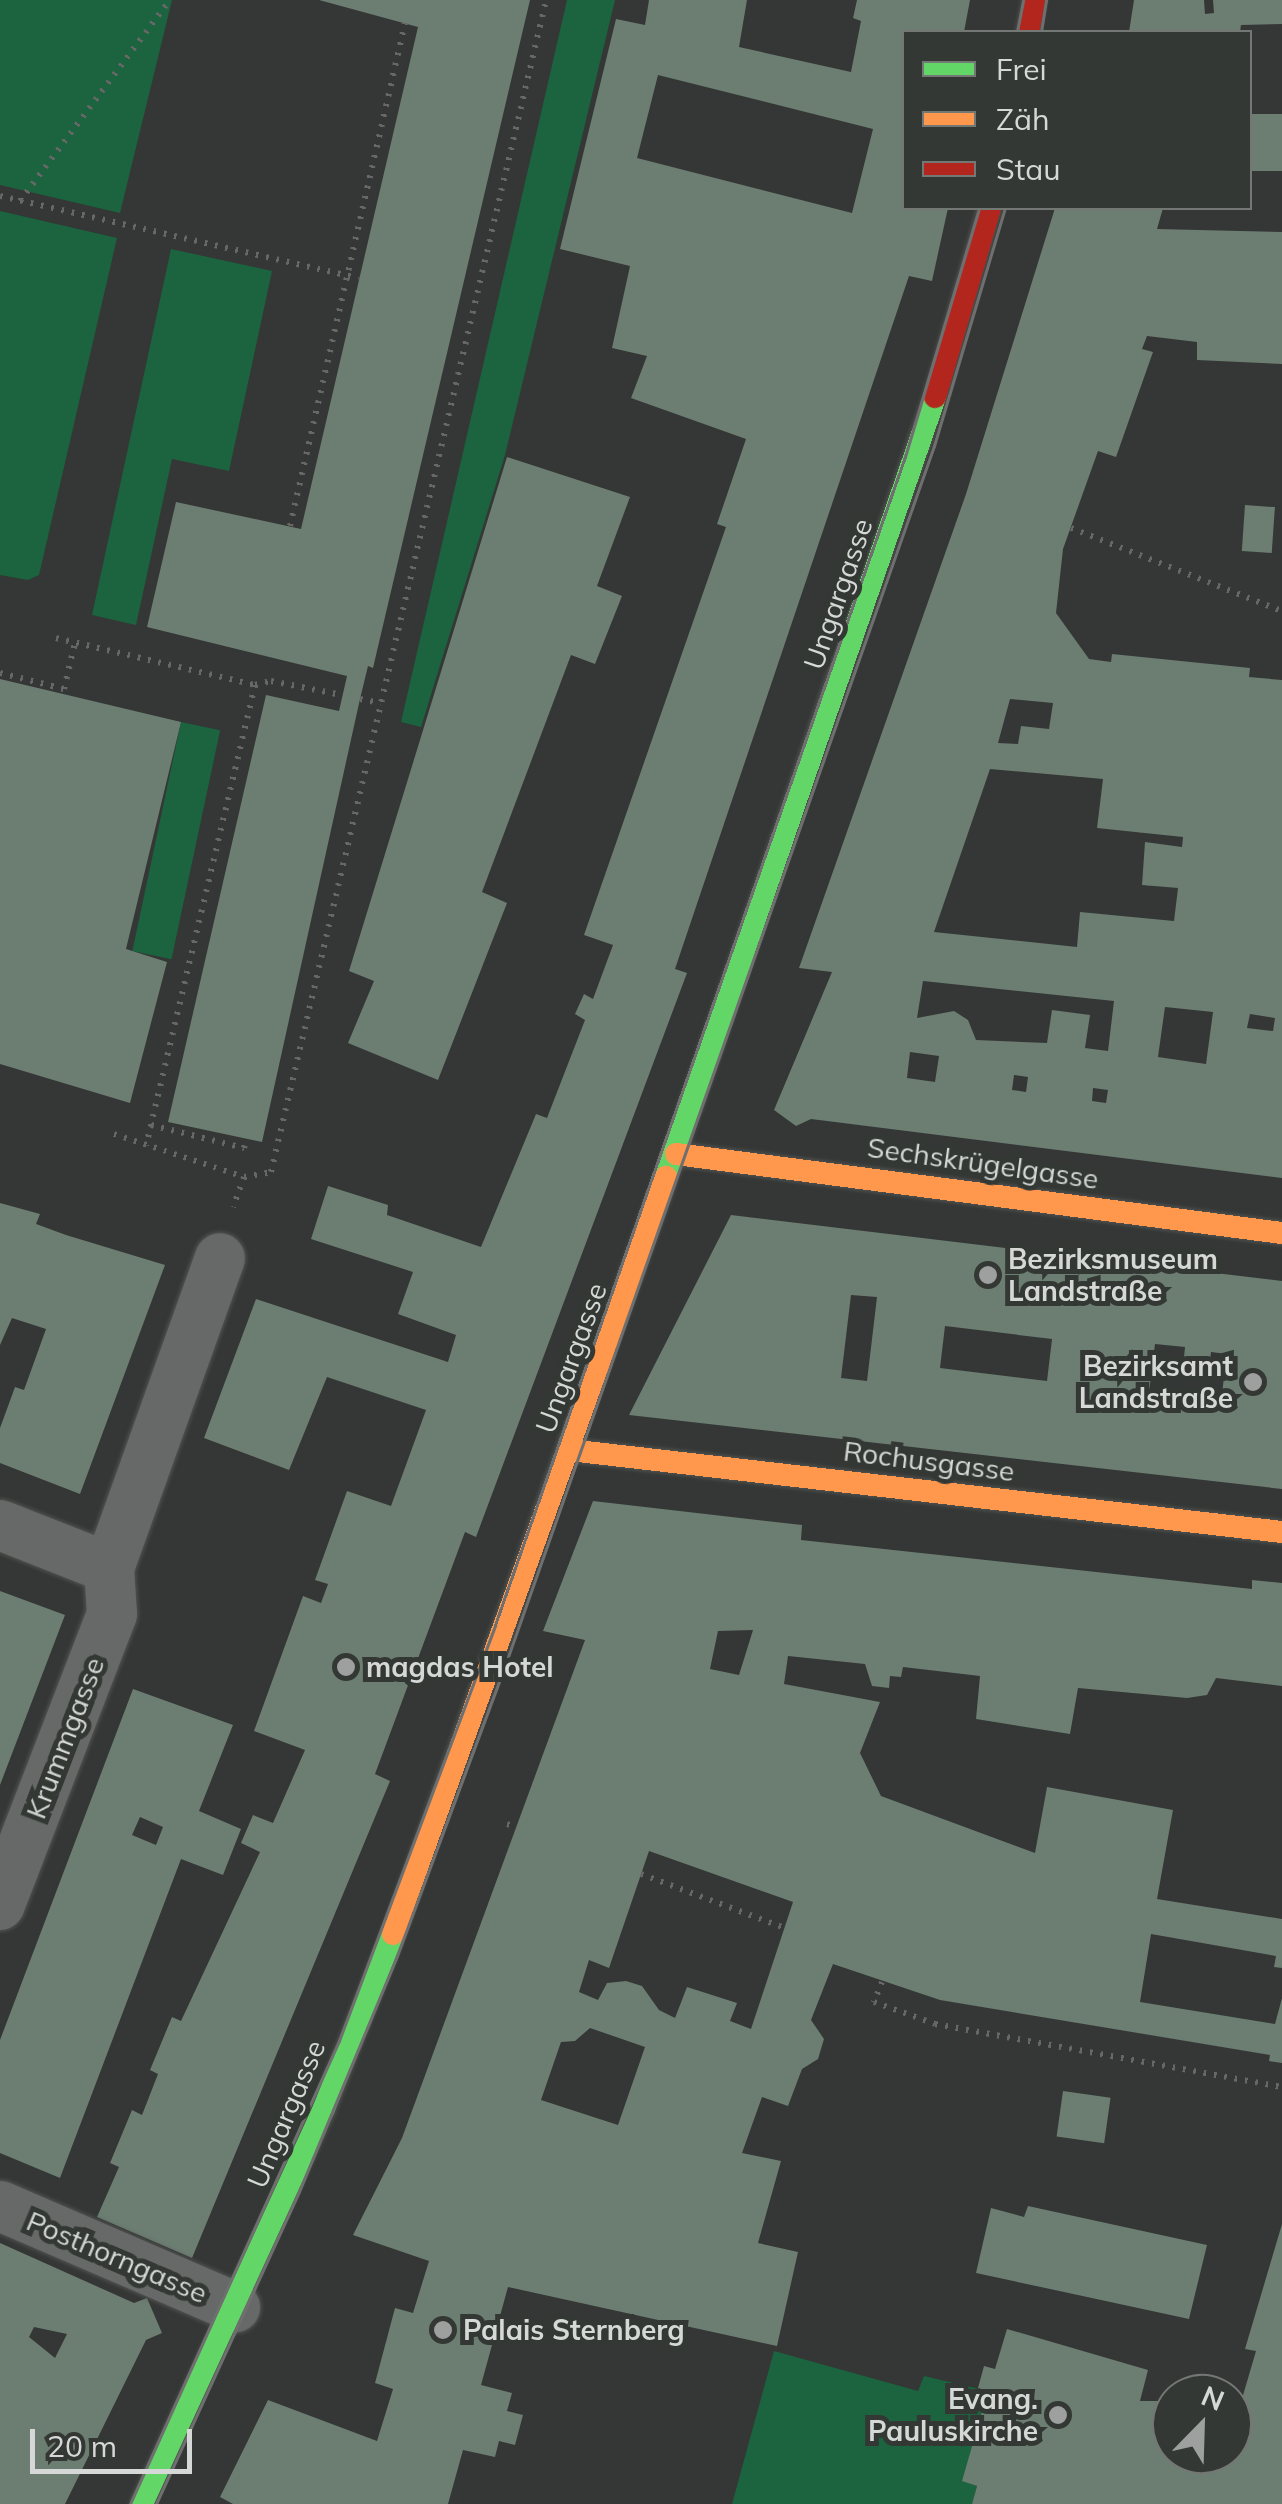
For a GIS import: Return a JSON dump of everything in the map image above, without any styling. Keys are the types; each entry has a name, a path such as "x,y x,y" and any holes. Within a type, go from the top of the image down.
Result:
{"main road":[{"path":"1028,30 1034,0"},
{"name":"Ungargasse","path":"142,2504 324,2108 418,1870 676,1154 936,396 989,210"},
{"name":"Sechskrügelgasse","path":"676,1154 1282,1233"},
{"name":"Rochusgasse","path":"569,1450 1282,1532"}],"street":[{"name":"Krummgasse","path":"0,1905 112,1614 108,1568 220,1258"},
{"path":"0,1525 108,1568"},
{"name":"Posthorngasse","path":"0,2206 235,2307"}],"path":[{"path":"20,201 170,0"},
{"path":"114,1134 244,1177 271,1172 546,0"},
{"path":"290,526 405,23"},
{"path":"0,196 359,278"},
{"path":"1071,528 1282,611"},
{"path":"56,638 255,684 271,681 342,694"},
{"path":"0,673 64,688 75,642"},
{"path":"146,1145 255,684"},
{"path":"360,699 381,703"},
{"path":"151,1125 244,1148 246,1139"},
{"path":"220,1258 244,1177"},
{"path":"507,1824 517,1827"},
{"path":"641,1874 784,1928"},
{"path":"882,1982 874,2002 935,2024 1282,2087"}],"green space":[{"path":"0,0 172,0 120,213 0,185"},
{"path":"567,0 615,0 505,455 421,727 401,722"},
{"path":"0,211 117,238 39,575 28,580 0,575"},
{"path":"171,249 272,271 229,471 172,459 136,625 92,615"},
{"path":"181,722 220,730 171,959 132,951"},
{"path":"774,2351 918,2391 924,2376 988,2391 963,2481 977,2486 972,2504 732,2504"}],"building":[{"path":"319,0 530,0 373,668 368,666 360,699 262,1142 168,1122 266,695 339,711 347,676 147,627 176,502 301,529 418,27"},
{"path":"649,0 747,0 739,47 851,72 861,21 853,18 857,0 970,0 964,30 902,30 902,210 948,210 932,281 909,276 675,969 687,973 476,1537 465,1532 375,1774 390,1781 192,2258 97,2217 119,2167 110,2163 132,2110 142,2115 158,2074 150,2070 172,2017 181,2021 260,1852 241,1843 253,1815 273,1823 305,1750 254,1731 303,1596 321,1603 328,1584 315,1580 347,1491 391,1506 426,1410 327,1377 289,1470 204,1438 256,1299 448,1362 456,1335 398,1314 413,1272 311,1239 328,1186 388,1205 387,1215 481,1247 536,1114 547,1118 585,1020 575,1014 584,994 593,999 613,945 584,935 726,527 717,524 746,439 631,398 647,356 612,348 630,266 560,249 616,19 645,25","holes":["658,75 873,129 852,213 637,158"]},
{"path":"1134,0 1204,0 1205,14 1214,13 1213,0 1282,0 1282,24 1241,25 1240,30 1129,30"},
{"path":"1252,114 1282,114 1282,171 1252,171"},
{"path":"1054,210 1162,210 1157,229 1282,232 1282,364 1197,360 1197,342 1147,336 1142,349 1153,352 1116,457 1098,451 1063,549 1056,613 1089,659 1111,662 1112,654 1250,668 1249,677 1282,680 1282,1178 811,1119 796,1126 774,1110 832,972 799,968 966,494","holes":["1010,699 1053,703 1049,729 1021,726 1018,744 998,743","990,769 1103,779 1097,828 1183,837 1182,847 1145,842 1142,885 1178,888 1174,921 1080,912 1077,947 934,932","923,981 1114,1001 1108,1051 1085,1048 1090,1015 1052,1010 1047,1043 976,1040 968,1020 954,1011 917,1018","1165,1007 1213,1012 1206,1064 1158,1057","1250,1014 1275,1018 1273,1031 1247,1028","910,1052 939,1056 935,1082 907,1078","1014,1075 1028,1077 1026,1092 1012,1090","1093,1088 1108,1090 1106,1103 1092,1101"]},
{"path":"507,457 630,497 597,586 622,596 595,664 571,655 482,892 507,903 438,1080 348,1043 374,981 349,971"},
{"path":"1245,505 1275,507 1272,553 1242,551"},
{"path":"0,679 181,722 126,949 167,962 130,1103 0,1064"},
{"path":"0,1203 40,1214 36,1224 165,1265 80,1494 0,1463 0,1428 15,1387 24,1390 46,1329 12,1318 0,1345"},
{"path":"731,1215 1282,1281 1282,1489 629,1415","holes":["851,1295 877,1297 867,1381 841,1378","945,1326 1052,1339 1047,1381 940,1368","1155,1344 1185,1347 1183,1368 1209,1370 1211,1352 1227,1354 1221,1401 1149,1393"]},
{"path":"593,1501 802,1525 801,1540 1252,1589 1252,1580 1282,1583 1282,1686 1216,1678 1207,1695 1187,1698 1078,1688 1070,1734 976,1719 980,1676 903,1667 901,1677 890,1676 889,1688 872,1686 865,1664 788,1656 784,1684 880,1702 860,1753 881,1796 1035,1853 1047,1787 1173,1810 1157,1899 1282,1919 1282,1968 1274,1967 1276,1956 1151,1934 1140,2002 1275,2024 1282,1998 1282,2063 1269,2061 1270,2055 940,2000 833,1964 811,2020 824,2039 818,2059 802,2069 788,2106 762,2097 742,2153 781,2161 758,2243 798,2252 777,2346 508,2287 481,2385 512,2393 507,2411 523,2415 515,2445 499,2441 495,2457 463,2450 448,2504 233,2504 220,2497 268,2400 377,2441 393,2389 375,2383 395,2308 413,2313 429,2261 353,2235 402,2138 585,1640 543,1631","holes":["753,1630 739,1675 710,1669 718,1631","649,1851 793,1902 751,2029 730,2021 737,2003 687,1987 675,2018 659,2010 642,1986 626,1981 607,1983 598,2000 579,1992 589,1960 609,1968","590,2028 645,2047 618,2125 541,2100 561,2042 575,2041"]},
{"path":"0,1591 65,1615 0,1785"},
{"path":"133,1689 233,1725 199,1811 241,1829 223,1875 181,1859 60,2178 0,2153 0,2040","holes":["140,1817 163,1827 156,1845 132,1835"]},
{"path":"1063,2091 1111,2098 1104,2143 1057,2137"},
{"path":"1028,2206 1207,2245 1189,2319 976,2273 991,2208 1024,2217"},
{"name":"Evang. Pauluskirche","path":"1282,2224 1282,2504 972,2504 977,2486 962,2481 988,2391 978,2388 984,2366 995,2369 1007,2329 1148,2370 1140,2401 1152,2401 1152,2474 1252,2474 1249,2374 1256,2351 1245,2349"},
{"path":"0,2243 134,2303 147,2298 162,2333 146,2340 65,2504 0,2504","holes":["34,2327 67,2334 55,2358 29,2337"]}],"tram line":[{"path":"1017,30 1023,0"},
{"path":"1041,30 1046,0"},
{"path":"130,2504 339,2041 495,1625 905,457 978,210"},
{"path":"156,2504 298,2194 397,1956 501,1677 934,446 1004,210"}],"traffic: fast":[{"path":"666,1177 935,397"},
{"path":"142,2504 324,2108 393,1934"}],"traffic: slow":[{"path":"676,1154 1282,1233"},
{"path":"393,1934 666,1177"},
{"path":"569,1450 1282,1532"}],"traffic: jam":[{"path":"1028,30 1034,0"},
{"path":"935,397 989,210"}],"place":[{"name":"Bezirksmuseum Landstraße","path":"988,1275"},
{"name":"Bezirksamt Landstraße","path":"1253,1382"},
{"name":"magdas Hotel","path":"346,1667"},
{"name":"Palais Sternberg","path":"443,2330"},
{"name":"Evang. Pauluskirche","path":"1058,2415"}]}
